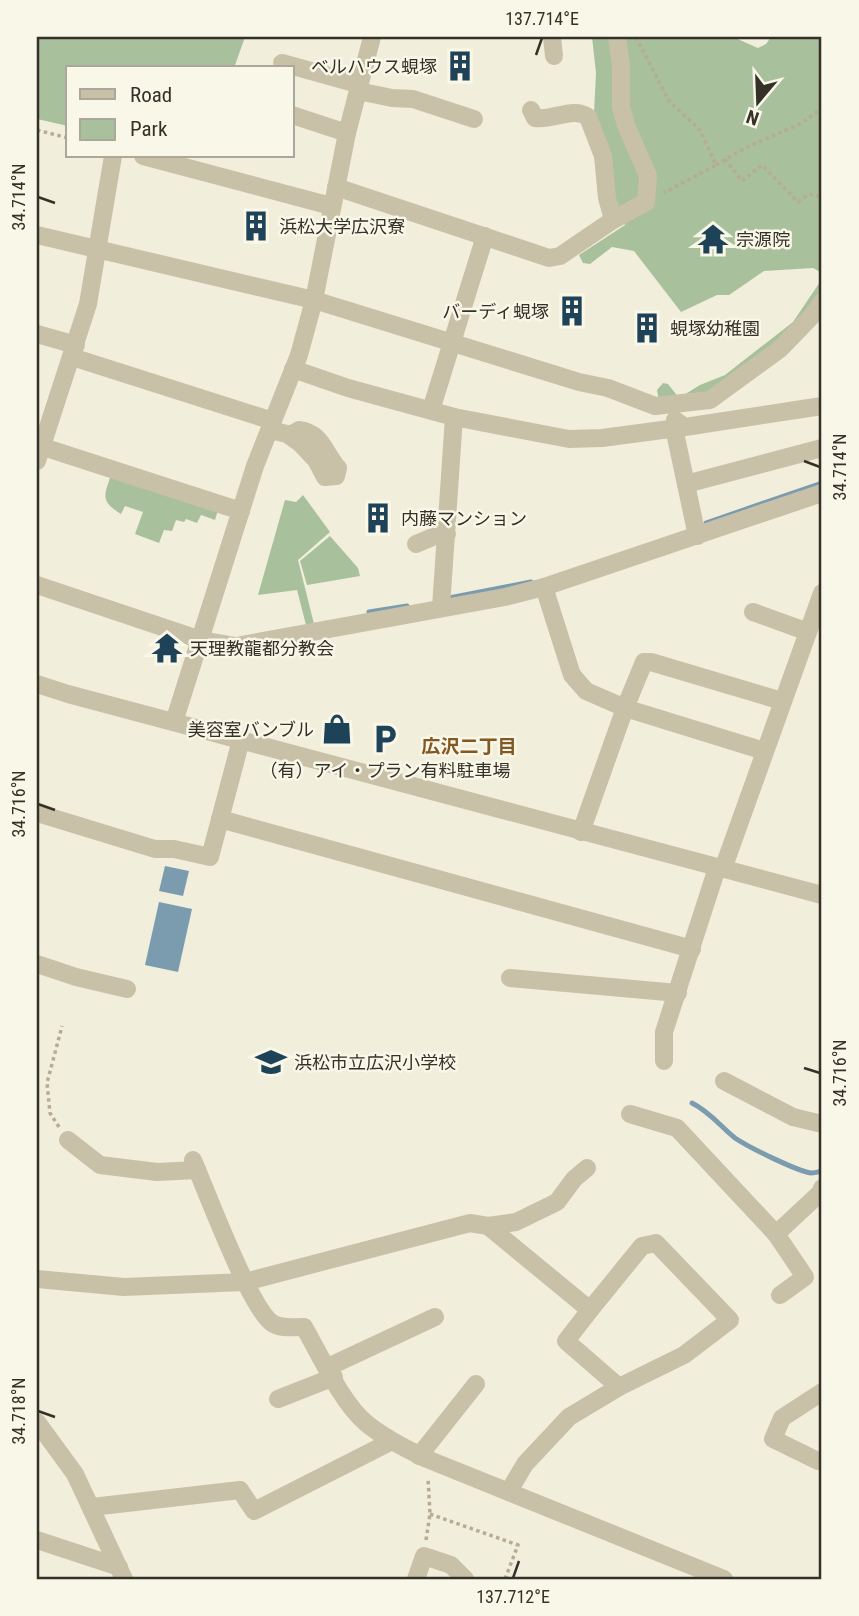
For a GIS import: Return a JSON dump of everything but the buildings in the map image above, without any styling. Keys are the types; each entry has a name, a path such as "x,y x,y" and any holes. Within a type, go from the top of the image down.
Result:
{"street":[{"path":"174,722 241,511 293,369 314,300 346,133 372,37"},
{"path":"552,37 554,56"},
{"path":"335,187 555,258 646,202 648,176 621,107 621,65 617,37"},
{"path":"282,63 291,66"},
{"path":"294,67 358,88 413,99 474,119"},
{"path":"531,110 535,118 544,120 578,112 588,117 603,156 607,198 613,220"},
{"path":"294,116 346,133"},
{"path":"113,158 88,304 38,451 241,511"},
{"path":"151,158 331,206"},
{"path":"37,235 314,300 579,382 608,388 656,406 680,428 686,484 697,536"},
{"path":"431,410 485,236"},
{"path":"656,406 710,400 779,349 822,302"},
{"path":"37,334 74,351 272,425 290,435"},
{"path":"293,369 348,388 454,417 558,439 602,438 822,406"},
{"path":"440,607 454,417"},
{"path":"686,484 822,448"},
{"path":"37,585 201,640 236,646 505,597 544,587 822,493"},
{"path":"416,544 447,534"},
{"path":"544,587 575,680 586,691 625,708 764,751"},
{"path":"664,1061 664,1032 692,949 782,701 814,625 822,593"},
{"path":"753,612 814,625"},
{"path":"581,832 642,664 648,661 782,701"},
{"path":"37,684 822,895"},
{"path":"37,813 155,849 174,849 210,857 241,740"},
{"path":"220,819 692,949"},
{"path":"37,964 127,989"},
{"path":"510,978 678,993"},
{"path":"724,1081 793,1117 822,1124"},
{"path":"629,1114 677,1128 776,1234 805,1277 780,1295"},
{"path":"68,1140 100,1165 157,1172 195,1165 245,1282 268,1321 277,1326 304,1328 349,1404 365,1422 393,1441 423,1457 724,1579"},
{"path":"37,1279 124,1287 245,1282 470,1223 488,1226 516,1223 558,1202 574,1178 587,1168"},
{"path":"776,1234 820,1193 822,1188"},
{"path":"488,1226 590,1310"},
{"path":"509,1491 525,1464 569,1417 619,1387 684,1354 730,1320 656,1243 642,1246 566,1341 619,1387"},
{"path":"278,1399 435,1317"},
{"path":"423,1457 476,1384"},
{"path":"822,1392 782,1418 773,1439 822,1461"},
{"path":"37,1422 75,1474 122,1573"},
{"path":"92,1507 240,1490 254,1511 393,1441"},
{"path":"37,1540 122,1573"},
{"path":"416,1579 424,1556 451,1565 465,1579"}],"path":[{"path":"636,37 669,101 700,130 716,165"},
{"path":"646,202 745,148 803,123 822,108"},
{"path":"37,130 66,137"},
{"path":"725,159 742,181 762,165 798,202 809,194 822,197"},
{"path":"62,1026 47,1083 50,1113 68,1140"},
{"path":"423,1457 430,1514 424,1556"},
{"path":"430,1514 518,1545 505,1579"}],"green space":[{"path":"37,37 245,37 235,66 66,66 66,126 37,119"},
{"path":"592,37 733,37 758,48 766,44 771,37 822,37 822,273 813,268 764,271 729,295 717,295 681,312 634,251 612,247 590,264 583,263 579,255 625,225 615,199 594,112 596,73"},
{"path":"822,279 822,292 796,326 709,395 659,401 657,390 663,383 668,384 679,398 700,385 725,375 793,322"},
{"path":"111,475 218,510 215,520 201,515 197,523 186,519 184,522 176,520 172,531 164,530 159,543 135,534 143,512 125,506 121,514 110,505 106,493"},
{"path":"303,495 330,532 298,560 314,624 306,625 297,590 258,595 285,500 296,502"},
{"path":"330,536 358,568 360,576 307,585 300,561"}],"water":[{"path":"165,866 189,871 183,896 159,891"},
{"path":"159,902 192,909 178,972 145,965"}],"waterway":[{"path":"706,523 822,483"},
{"path":"444,599 531,582"},
{"path":"369,612 407,606"},
{"path":"692,1103 750,1147 804,1171 822,1171"}],"place":[{"name":"ベルハウス蜆塚","path":"460,66"},
{"name":"浜松大学広沢寮","path":"256,226"},
{"name":"宗源院","path":"713,239"},
{"name":"バーディ蜆塚","path":"572,311"},
{"name":"蜆塚幼稚園","path":"647,328"},
{"name":"内藤マンション","path":"378,518"},
{"name":"天理教龍都分教会","path":"167,648"},
{"name":"美容室バンブル","path":"337,729"},
{"name":"（有）アイ・プラン有料駐車場","path":"385,739"},
{"name":"浜松市立広沢小学校","path":"271,1062"}],"district":[{"name":"広沢二丁目","path":"469,746"}]}
